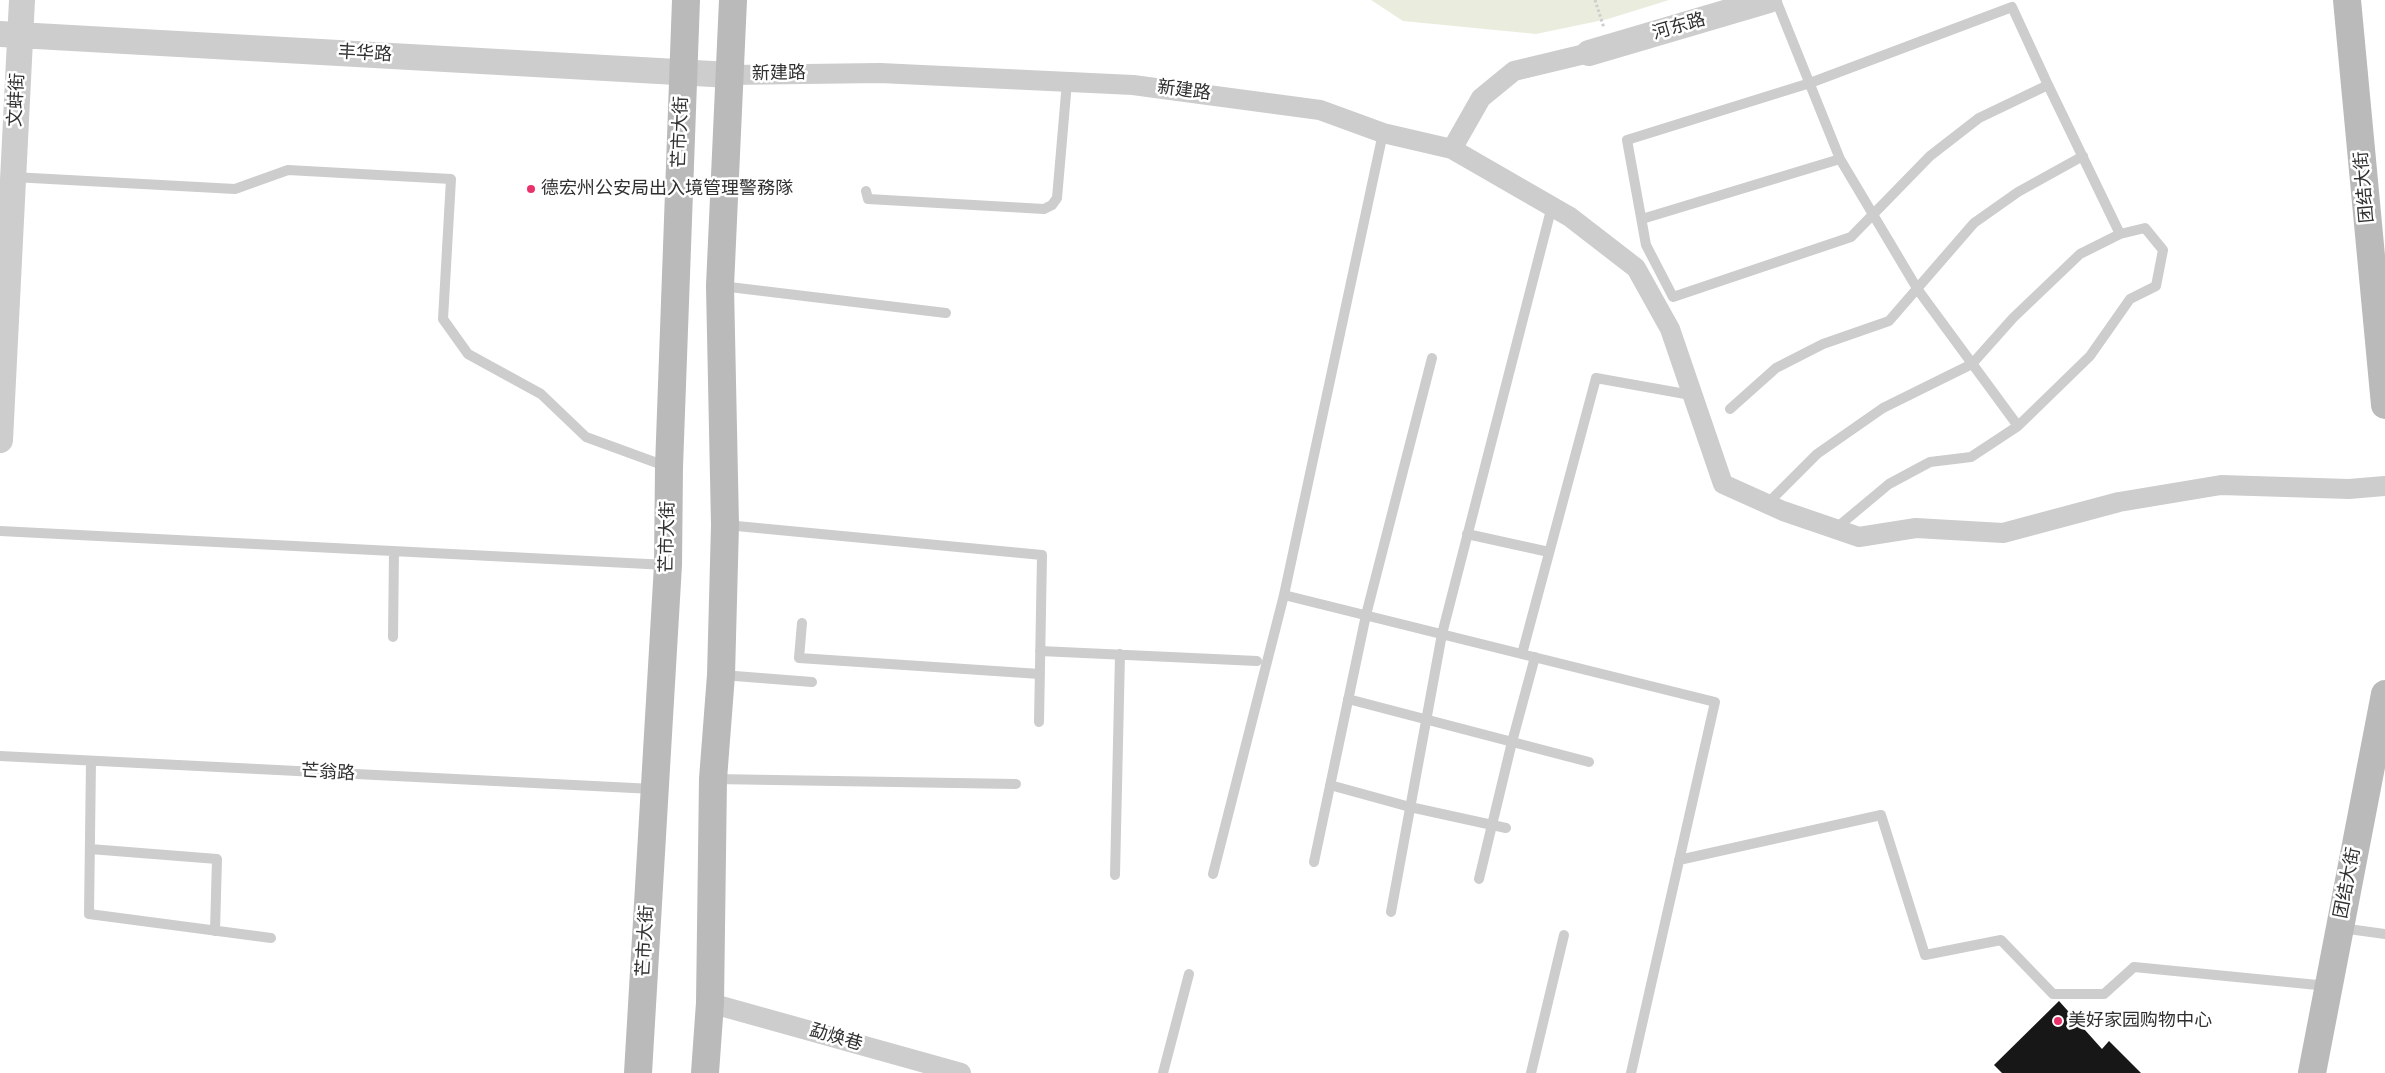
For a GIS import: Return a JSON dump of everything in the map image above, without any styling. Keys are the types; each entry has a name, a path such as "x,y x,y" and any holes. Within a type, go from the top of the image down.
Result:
{"main road":[{"name":"芒市大街","path":"638,1073 668,565 669,467 686,0"},
{"path":"705,1073 710,1003 713,779 721,675 725,525 720,286 733,0"},
{"name":"团结大街","path":"2347,0 2385,405"},
{"name":"团结大街","path":"2312,1073 2385,694"}],"street":[{"name":"文蚌街","path":"0,440 13,177 10,35 22,0"},
{"name":"河东路","path":"1599,50 1769,0"},
{"name":"丰华路","path":"10,35 730,75"},
{"path":"1452,149 1481,98 1514,71 1599,50"},
{"name":"新建路","path":"730,75 880,73 1142,86 1320,110 1384,133 1452,149 1570,217 1636,268 1670,330 1723,484 1767,504 1859,537 1916,528 2003,533 2119,502 2221,485 2349,489 2385,486"},
{"name":"勐焕巷","path":"710,1003 962,1073"}],"lane":[{"path":"1776,0 1840,159 1918,290 2018,426"},
{"path":"2048,86 1979,118 1930,156 1851,237 1673,297 1646,245 1627,140 1810,83 2012,7 2120,234"},
{"path":"866,191 868,199 1044,209 1052,205 1057,198 1067,82"},
{"path":"1214,874 1284,595 1384,133"},
{"path":"1730,409 1776,368 1823,344 1889,321 1918,290 1974,223 2018,192 2083,156"},
{"path":"1642,219 1840,159"},
{"path":"13,177 235,189 288,170 451,179 443,319 468,354 541,394 586,437 669,467"},
{"path":"1391,912 1442,634 1552,206"},
{"path":"1767,504 1817,454 1883,408 1972,364 2013,318 2080,254 2120,234 2145,228 2163,250 2156,286 2130,298 2090,356 2018,426 1971,457 1930,462 1889,484 1835,529"},
{"path":"720,286 946,312"},
{"path":"1314,862 1366,615 1432,358"},
{"path":"1522,654 1596,378 1691,395"},
{"path":"725,525 1042,555 1039,722"},
{"path":"0,531 668,565"},
{"path":"1467,534 1549,552"},
{"path":"393,637 394,551"},
{"path":"1284,595 1715,702 1631,1073"},
{"path":"802,623 799,658 1040,674"},
{"path":"1040,651 1257,661"},
{"path":"1115,875 1120,654"},
{"path":"1479,878 1535,657"},
{"path":"721,675 812,682"},
{"path":"1348,699 1589,762"},
{"name":"芒翁路","path":"0,756 655,790"},
{"path":"91,761 89,914 271,938"},
{"path":"713,779 1016,784"},
{"path":"1330,785 1410,807 1506,828"},
{"path":"1679,860 1881,814 1925,956 2001,940 2053,994 2104,994 2134,967 2329,986"},
{"path":"90,849 217,858 215,930"},
{"path":"2340,928 2385,934"},
{"path":"1531,1073 1564,936"},
{"path":"1164,1073 1189,974"}],"path":[{"path":"1594,0 1599,50"}],"shaded area":[{"path":"1371,0 1669,0 1608,19 1536,34 1403,21"}],"building":[{"name":"美好家园购物中心","path":"2059,1001 2102,1049 2109,1041 2141,1073 2002,1073 1994,1065"}],"place":[{"name":"德宏州公安局出入境管理警務隊","path":"531,189"},
{"name":"美好家园购物中心","path":"2058,1021"}]}
